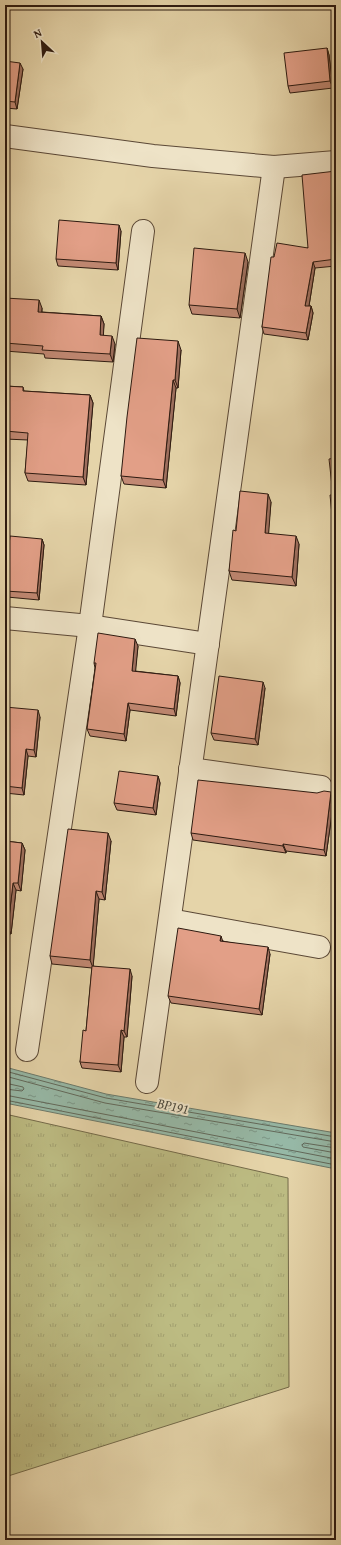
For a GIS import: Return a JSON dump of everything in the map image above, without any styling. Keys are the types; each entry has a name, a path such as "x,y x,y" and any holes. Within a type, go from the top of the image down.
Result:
{"street":[{"path":"5,136 153,156 274,167 336,162"},
{"path":"147,1082 274,167"},
{"path":"27,1050 90,626 143,231"},
{"path":"5,618 90,626 208,644"},
{"path":"190,769 322,787"},
{"path":"170,920 319,947"}],"green space":[{"path":"5,1114 288,1178 289,1387 5,1477"}],"water":[{"name":"BP191","path":"5,1067 106,1094 336,1133 336,1169 5,1103"}],"building":[{"path":"327,48 330,81 288,86 284,53"},
{"path":"5,61 20,63 15,102 5,101"},
{"path":"336,171 336,259 313,262 305,306 311,306 306,333 262,327 271,257 274,257 277,243 308,248 302,175"},
{"path":"59,220 119,225 116,263 56,259"},
{"path":"194,248 245,253 237,309 189,305"},
{"path":"5,298 39,300 38,312 101,316 100,335 112,336 110,354 42,350 43,346 5,343"},
{"path":"137,338 178,341 175,380 173,380 163,480 121,476"},
{"path":"5,386 23,387 23,391 90,395 83,477 25,473 28,433 5,431"},
{"path":"336,458 336,524 333,524 330,495 333,495 329,459"},
{"path":"240,491 268,494 265,533 296,536 292,577 229,571 233,530 236,531"},
{"path":"10,536 42,539 37,593 5,591"},
{"path":"98,633 135,639 132,671 178,676 174,709 128,703 124,734 87,729 96,663 94,663"},
{"path":"219,676 263,682 255,739 211,733"},
{"path":"5,707 38,710 34,750 26,749 22,788 5,786"},
{"path":"119,771 158,776 153,808 114,803"},
{"path":"198,780 317,793 324,791 331,792 324,850 283,844 283,846 191,833"},
{"path":"68,829 108,833 102,892 96,891 90,960 50,956"},
{"path":"5,841 22,843 18,883 13,883 8,927 6,926 5,938"},
{"path":"178,928 221,936 220,941 268,947 259,1009 168,996"},
{"path":"92,966 130,969 124,1031 121,1030 118,1065 80,1062 83,1030 86,1031"}]}
